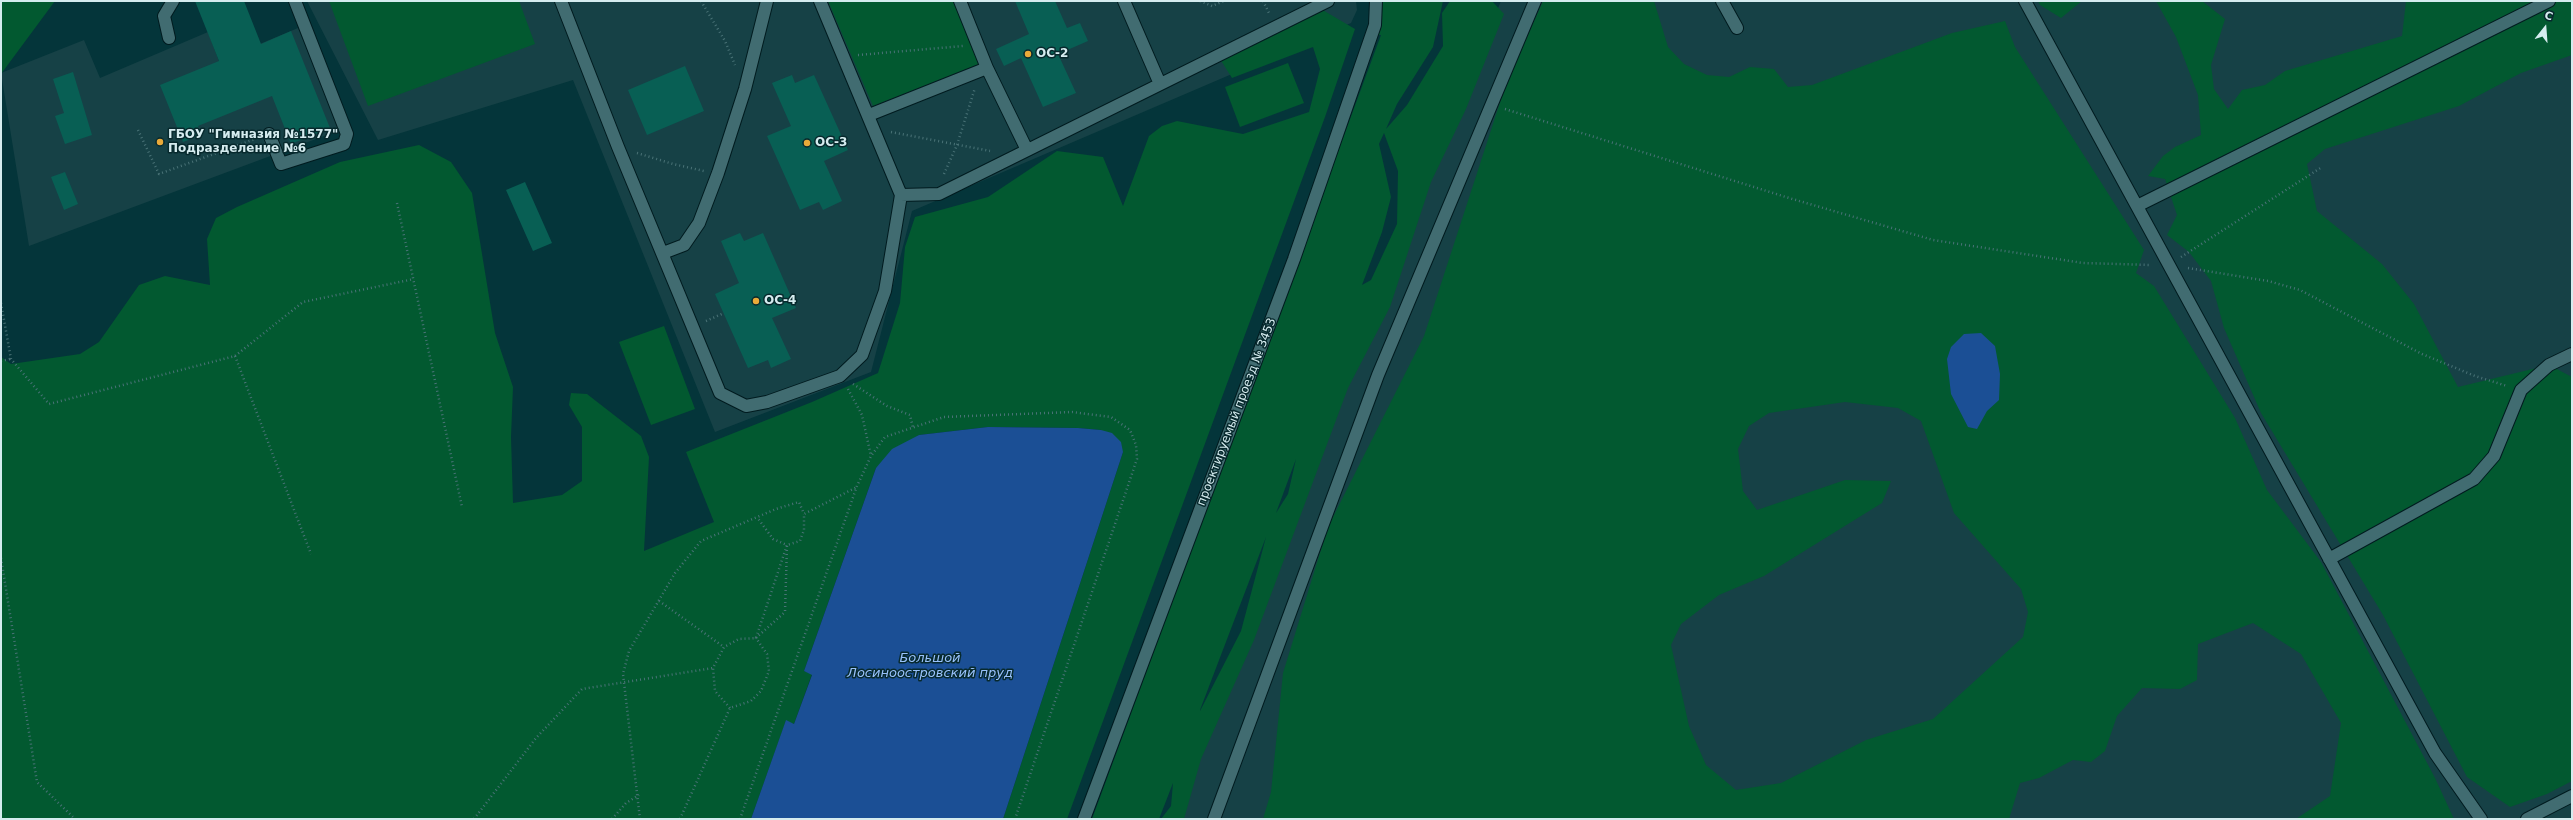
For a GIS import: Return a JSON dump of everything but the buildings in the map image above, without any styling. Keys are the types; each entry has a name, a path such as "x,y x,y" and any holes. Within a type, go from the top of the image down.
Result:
{"street":[{"path":"169,38 164,16 173,1"},
{"path":"269,134 281,164 344,144 348,134 295,1"},
{"path":"561,1 618,147 694,326 720,393 746,406 767,402 840,376 862,355 884,291 902,195 820,1"},
{"path":"663,253 684,245 699,223 718,173 745,89 767,1"},
{"path":"960,1 978,44 984,69 1021,153"},
{"path":"1124,1 1160,84"},
{"path":"902,195 939,194 1328,1"},
{"name":"проектируемый проезд № 3453","path":"1084,819 1294,259 1375,25 1376,1"},
{"path":"1214,819 1378,375 1536,1"},
{"path":"1722,1 1737,28"},
{"path":"2025,1 2435,753 2481,819"},
{"path":"2137,206 2549,1"},
{"path":"869,115 984,69"},
{"path":"2329,559 2474,479 2494,456 2521,390 2549,365 2572,354"},
{"path":"2527,819 2572,796"}],"path":[{"path":"701,1 725,41 745,89"},
{"path":"1200,1 1212,6 1224,1"},
{"path":"844,57 978,44"},
{"path":"930,194 949,166 984,69"},
{"path":"1492,105 1789,198 1933,240 2083,264 2168,265 2268,281 2300,290 2422,354 2475,376 2521,390"},
{"path":"875,129 957,145 1021,153"},
{"path":"138,130 159,174 269,134"},
{"path":"618,147 673,164 718,173"},
{"path":"2168,265 2322,167"},
{"path":"397,203 462,507"},
{"path":"1,303 11,360 49,404 235,356 303,302 414,279"},
{"path":"694,326 724,313"},
{"path":"235,356 311,554"},
{"path":"1,361 11,360"},
{"path":"840,376 887,406 910,415 913,428"},
{"path":"840,376 862,415 871,456"},
{"path":"740,819 857,486 871,456 885,437 944,417 1072,412 1111,417 1130,430 1136,445 1137,459 1015,819"},
{"path":"804,514 857,486"},
{"path":"640,819 639,795 623,674 629,651 675,573 701,541 758,517 799,502 804,514 804,530 800,541 787,545 773,539 758,517"},
{"path":"730,708 715,691 713,668 724,647 739,639 756,638 785,612 787,545"},
{"path":"756,638 787,545"},
{"path":"1,558 37,782 75,819"},
{"path":"658,602 724,647"},
{"path":"680,819 730,708 751,701 761,691 769,671 767,654 756,638"},
{"path":"474,819 536,738 582,689 713,668"},
{"path":"612,819 626,803 639,795"}],"shaded area":[{"path":"307,1 1356,1 1357,10 1351,23 912,211 871,372 715,432 573,80 378,140"},
{"path":"1501,1 2572,1 2572,819 1173,819 1385,279"},
{"name":"ГБОУ \"Гимназия №1577\" Подразделение №6","path":"298,28 340,130 29,246 1,73 84,40 100,78 208,32 219,61"}],"green space":[{"path":"1,1 55,1 1,74"},
{"path":"329,1 519,1 535,44 368,106"},
{"path":"828,1 954,1 980,64 873,106"},
{"path":"1381,1 1443,1 1433,47 1397,104 1386,129 1407,105 1443,46 1442,13 1450,1 1492,1 1504,14 1466,109 1431,182 1390,307 1348,388 1254,640 1201,759 1184,819 1161,819 1171,806 1173,783 1159,819 1092,819 1381,35 1376,35","holes":["1384,133 1398,171 1397,224 1371,280 1362,285 1382,232 1391,197 1379,144","1296,459 1288,494 1276,513","1266,537 1241,631 1200,710"]},
{"path":"1543,1 1654,1 1668,47 1684,64 1707,75 1729,77 1750,67 1774,69 1788,87 1812,85 1952,33 2005,21 2015,47 2144,250 2136,273 2154,286 2235,418 2267,490 2321,562 2435,778 2454,819 2296,819 2330,796 2341,723 2301,654 2253,623 2198,644 2197,680 2180,689 2142,688 2117,716 2105,751 2091,762 2073,760 2039,778 2020,783 2009,819 1263,819 1271,792 1283,673 1328,527 1424,336 1506,84","holes":["1845,402 1898,408 1921,421 1954,513 2021,589 2028,612 2023,637 1933,719 1866,740 1781,783 1736,790 1706,765 1689,726 1671,645 1681,624 1719,595 1764,576 1882,503 1891,481 1845,480 1757,510 1743,491 1738,449 1749,426 1769,413"]},
{"path":"2038,1 2082,1 2061,18 2040,5"},
{"path":"2156,1 2202,1 2225,19 2211,65 2214,89 2228,109 2242,90 2265,85 2285,71 2402,36 2406,1 2572,1 2572,55 2521,73 2459,106 2325,149 2307,164 2317,211 2382,264 2414,304 2458,387 2549,365 2572,377 2572,781 2547,794 2510,807 2467,777 2383,615 2261,413 2224,328 2211,281 2189,252 2167,235 2177,215 2165,179 2148,176 2163,156 2175,147 2201,135 2198,95 2176,37"},
{"path":"1321,9 1355,29 1325,117 1067,819 1003,819 1123,452 1101,430 1078,428 988,427 919,435 876,468 804,671 812,674 794,724 786,721 751,819 1,819 1,357 11,364 80,354 99,342 139,285 165,276 210,285 207,239 216,218 237,207 340,162 419,145 451,162 472,193 495,333 513,387 511,437 513,503 562,495 582,481 582,427 569,405 571,393 587,394 641,436 649,457 644,551 714,522 686,452 812,402 878,373 900,303 905,247 915,217 988,197 1057,151 1103,157 1123,206 1149,136 1162,126 1177,121 1243,134 1309,112 1320,69 1313,47 1232,78 1220,59"},
{"path":"1288,63 1304,103 1240,127 1225,87"},
{"path":"664,326 695,409 651,425 619,342"}],"water":[{"path":"1981,333 1995,346 2000,374 1999,400 1987,411 1977,429 1968,427 1951,394 1947,359 1951,347 1964,334"},
{"name":"Большой Лосиноостровский пруд","path":"988,427 1078,428 1101,430 1112,433 1121,442 1123,452 1003,819 751,819 786,720 794,724 812,675 804,671 876,468 892,449 919,435"}],"place":[{"name":"ОС-2","path":"1028,54"},
{"name":"ГБОУ \"Гимназия №1577\" Подразделение №6","path":"160,142"},
{"name":"ОС-3","path":"807,143"},
{"name":"ОС-4","path":"756,301"}]}
